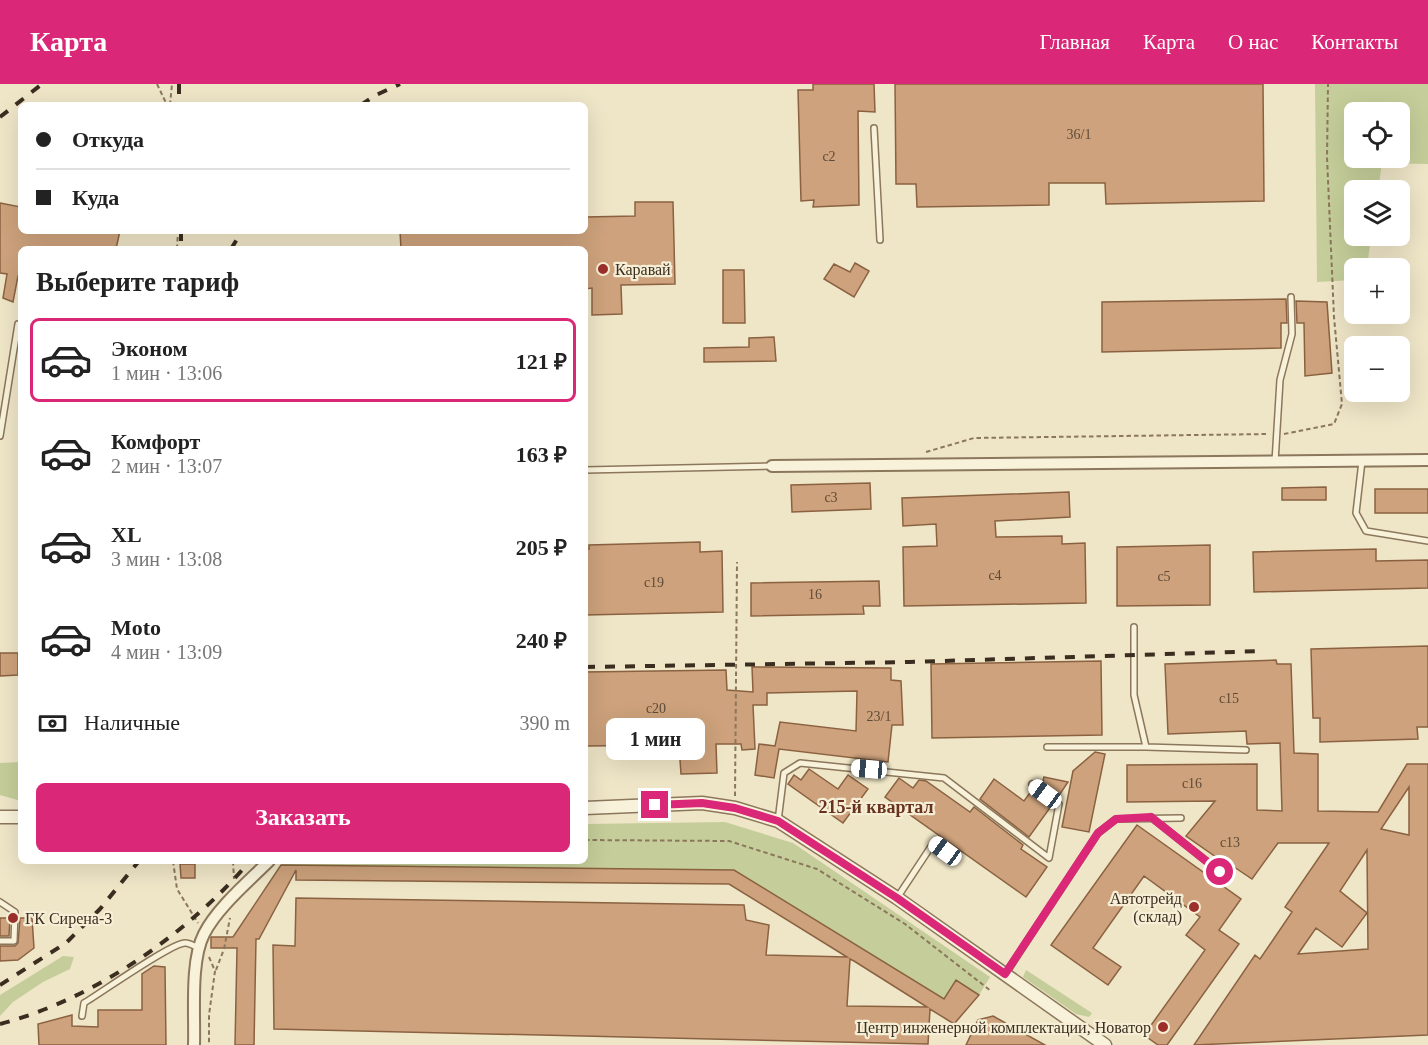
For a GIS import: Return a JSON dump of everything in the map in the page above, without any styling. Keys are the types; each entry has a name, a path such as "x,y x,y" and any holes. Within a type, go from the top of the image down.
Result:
{"street":[{"path":"772,465 1275,463 1428,460"},
{"path":"588,808 702,803 735,808 778,821 897,898 1105,1045"},
{"path":"0,817 18,817"},
{"path":"194,1045 200,948 204,934 233,897 266,864"}],"lane":[{"path":"874,129 880,240"},
{"path":"1275,463 1280,380 1292,334 1291,297"},
{"path":"0,436 18,324"},
{"path":"1362,461 1356,513 1366,531 1428,541"},
{"path":"588,470 772,465"},
{"path":"1134,627 1134,695 1146,747"},
{"path":"1047,747 1246,750"},
{"path":"778,821 784,773 800,763 915,773 944,777 1049,858 1059,804 1032,784"},
{"path":"1151,817 1220,872"},
{"path":"1005,974 1098,833 1116,819 1181,818"},
{"path":"897,898 934,842 956,859"},
{"path":"0,902 15,912 14,940 0,941"},
{"path":"82,1016 84,1003 127,978 165,950 184,943 200,948"}],"path":[{"path":"157,84 167,102"},
{"path":"169,102 172,84"},
{"path":"922,453 974,438 1294,434 1334,424 1342,404 1334,317 1327,157 1328,84"},
{"path":"735,808 737,562"},
{"path":"588,840 729,841 817,869 905,924 992,991"}],"green space":[{"path":"1315,84 1428,84 1428,164 1410,164 1410,102 1344,102 1344,168 1381,168 1379,180 1344,180 1344,246 1370,246 1368,258 1344,258 1344,281 1317,282"},
{"path":"18,762 18,800 0,795 0,763"},
{"path":"725,822 793,843 990,977 979,995 956,980 944,999 734,870 281,865 588,864 588,824"},
{"path":"63,956 74,957 70,969 43,982 13,1002 0,1016 0,995"},
{"path":"1026,970 1092,1013 1089,1017 1076,1014 1023,977"}],"building":[{"path":"813,84 874,84 875,112 858,111 859,205 813,207 814,200 801,201 798,90 813,90"},
{"path":"895,84 1263,84 1264,201 1106,204 1105,183 1049,183 1049,205 917,207 916,184 896,184"},
{"path":"635,202 673,202 675,284 621,285 622,314 592,315 592,288 588,289 588,246 401,246 400,234 588,234 588,217 635,216"},
{"path":"0,203 18,206 18,234 119,234 117,246 18,246 18,276 13,302 3,298 7,274 0,273"},
{"path":"855,263 869,271 854,297 824,279 834,264 850,272"},
{"path":"723,270 744,270 745,323 723,323"},
{"path":"1286,299 1287,323 1281,323 1281,348 1102,352 1102,302"},
{"path":"1296,301 1327,302 1332,373 1305,376 1304,323 1297,323"},
{"path":"774,337 776,361 704,362 704,348 749,347 749,338"},
{"path":"870,483 871,509 792,512 791,485"},
{"path":"1326,487 1326,500 1282,500 1282,488"},
{"path":"1375,489 1428,489 1428,513 1375,513"},
{"path":"1069,492 1070,517 995,521 996,537 1062,536 1062,544 1085,543 1086,603 904,606 903,547 937,546 936,524 903,526 902,498"},
{"path":"700,542 700,552 722,551 723,612 588,615 589,545"},
{"path":"1210,545 1210,605 1117,606 1117,547"},
{"path":"1376,549 1376,561 1428,560 1428,588 1254,592 1253,552"},
{"path":"879,581 880,606 863,606 864,614 751,616 751,583"},
{"path":"1428,646 1428,727 1417,727 1418,739 1320,742 1320,718 1313,718 1311,649"},
{"path":"0,653 18,653 18,675 0,676"},
{"path":"1276,660 1277,664 1291,664 1294,753 1318,754 1318,811 1378,812 1407,764 1428,764 1428,1035 1194,1045 1255,955 1260,959 1292,912 1285,907 1329,843 1278,843 1252,879 1234,867 1233,869 1186,836 1215,801 1127,802 1127,765 1257,764 1257,810 1282,811 1280,743 1247,744 1246,731 1168,734 1165,664","holes":["1409,787 1409,835 1381,829","1367,850 1368,949 1298,954 1316,928 1342,947 1367,913 1340,891"]},
{"path":"1101,661 1102,735 932,738 931,664"},
{"path":"752,667 891,668 891,680 901,681 903,725 892,725 888,762 779,749 774,778 755,775 759,744 775,746 780,722 856,731 857,691 767,693 767,705 753,705 755,749 742,750 741,744 716,744 717,773 681,774 679,745 588,746 588,672 726,670 727,690 753,692"},
{"path":"1095,752 1105,754 1089,832 1062,827 1073,771"},
{"path":"809,769 838,789 848,775 868,789 843,823 788,784 794,775 801,780"},
{"path":"1044,777 1068,782 1058,797 1042,785"},
{"path":"899,778 913,788 919,780 926,781 970,812 974,807 1023,845 1021,849 1047,867 1026,897 885,797"},
{"path":"994,779 1024,801 1032,790 1052,805 1029,837 980,799"},
{"path":"1137,825 1241,899 1219,930 1239,944 1167,1045 1158,1045 1144,1035 1205,950 1186,935 1200,917 1144,876 1093,948 1121,967 1108,985 1051,945"},
{"path":"180,864 195,864 195,878 181,878"},
{"path":"281,865 734,870 944,999 956,980 979,995 954,1024 930,1009 928,1044 274,1029 273,945 295,946 296,898 744,905 746,920 769,925 766,955 847,957 729,884 296,880 296,870 259,939 256,939 254,1045 235,1045 237,948 211,948 211,937 233,937","holes":["850,959 927,1007 847,1006"]},
{"path":"0,918 10,918 9,936 0,936"},
{"path":"20,918 32,918 34,948 18,960 0,961 0,946 15,946 18,943"},
{"path":"154,966 165,967 166,1045 39,1045 38,1024 72,1015 72,1026 98,1027 98,1010 142,1010 142,974"},
{"path":"993,1016 1045,1045 966,1045 978,1020"}],"railway":[{"path":"19,102 42,84"},
{"path":"179,84 179,102"},
{"path":"365,102 400,84"},
{"path":"0,117 18,103"},
{"path":"181,234 181,246"},
{"path":"233,246 240,234"},
{"path":"588,667 910,662 1264,651"},
{"path":"0,985 66,943 100,909 137,864"},
{"path":"0,1024 70,999 137,960 169,938 198,913 226,888 247,864"}],"place":[{"name":"Каравай","path":"603,269"},
{"name":"Автотрейд (склад)","path":"1194,907"},
{"name":"ГК Сирена-3","path":"13,918"},
{"name":"Центр инженерной комплектации, Новатор","path":"1163,1027"}],"district":[{"name":"215-й квартал","path":"876,807"}],"route":[{"path":"655,805 702,803 735,808 778,821 897,898 1005,974 1098,833 1116,819 1151,817 1220,872"}]}
